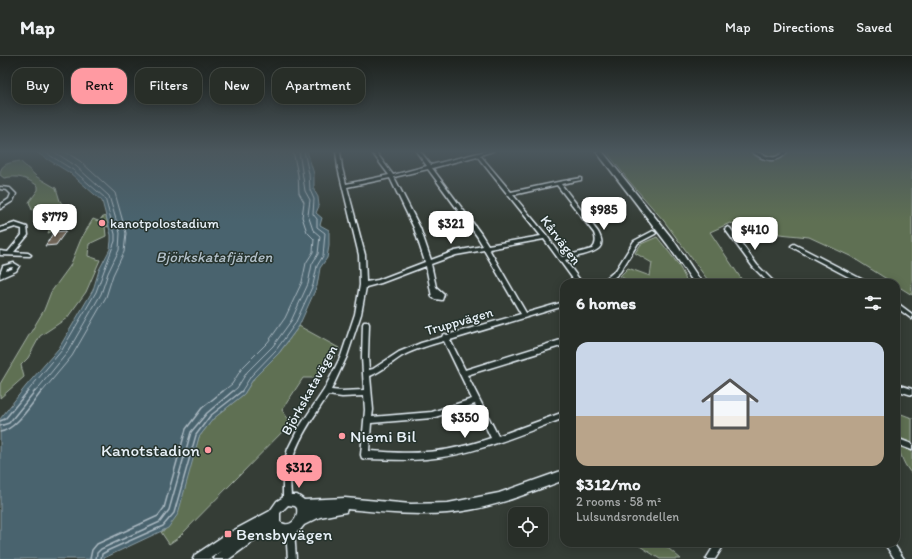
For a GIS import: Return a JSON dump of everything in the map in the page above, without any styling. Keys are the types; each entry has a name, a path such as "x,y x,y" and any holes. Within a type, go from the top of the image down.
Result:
{"main road":[{"path":"617,174 671,243 695,279"},
{"path":"278,528 274,522 274,515 279,505 288,500 296,501 302,505 345,503 361,506 412,509 467,505 499,498 560,476"},
{"path":"302,505 304,512 302,520"},
{"path":"220,559 256,533 271,528 290,530 312,514 326,510 361,506"},
{"path":"200,559 230,539 274,515"}],"street":[{"name":"Björkskatavägen","path":"288,500 287,467 292,449 301,431 326,392 349,343 358,314 363,285 362,255 343,174"},
{"path":"390,174 419,234 434,289"},
{"path":"345,186 403,174"},
{"path":"435,174 486,247 524,315"},
{"name":"Kårvägen","path":"493,174 545,237 576,279"},
{"path":"509,194 579,179"},
{"path":"558,183 596,233 598,241 597,247 594,250 561,259"},
{"path":"0,188 8,189 14,194 11,200 0,207"},
{"path":"0,230 15,225 24,228 25,235 10,253"},
{"path":"728,229 755,266 768,279"},
{"path":"609,279 618,271 636,242 653,233"},
{"path":"363,285 379,282 455,253 545,237"},
{"path":"794,246 857,279"},
{"path":"0,253 28,255"},
{"name":"Truppvägen","path":"366,374 375,371 411,349 445,337 560,305"},
{"path":"902,309 912,317"},
{"path":"366,324 365,357 369,420 365,455 431,456 454,452 496,440 560,416"},
{"path":"445,337 496,440"},
{"path":"463,372 560,343"},
{"path":"900,388 912,392"},
{"path":"326,392 342,394 367,393"},
{"path":"369,420 432,415 477,400"},
{"path":"900,442 912,447"},
{"path":"290,530 292,559"},
{"path":"710,559 718,547"},
{"path":"891,547 900,559"}],"green space":[{"path":"34,174 56,188 60,201 74,218 65,226 48,233 50,228 50,220 45,215 32,210 29,202 38,190 38,186 22,178 4,178 0,175"},
{"path":"624,174 912,174 912,295 900,288 900,279 887,279 850,256 809,237 760,232 730,223 710,232 741,279 707,279 664,221"},
{"path":"106,216 109,227 105,226 106,236 89,244 88,256 100,260 86,292 67,318 40,336 28,358 21,365 24,377 0,398 0,384 44,310 51,292 70,266 81,239 93,219 101,222 101,218"},
{"path":"657,237 678,264 685,279 625,279 620,276 628,268 650,276 652,263 635,253 641,244"},
{"path":"299,326 339,348 321,378 303,378 282,410 291,423 178,538 169,544 161,532 165,530 187,477 199,437 213,419 244,394 254,378 279,353"},
{"path":"900,414 912,418 912,474 903,461 900,453"},
{"path":"641,547 667,547 681,559 660,559"}],"water":[{"name":"Björkskatafjärden","path":"72,174 314,174 314,190 318,197 319,206 316,213 322,218 320,225 329,230 327,258 320,268 317,286 299,326 279,353 254,378 244,394 213,419 199,437 178,514 168,528 102,559 0,559 0,419 59,348 93,290 99,270 110,249 111,241 111,235 102,201"}],"building":[{"path":"66,231 56,245 45,246 54,232"}],"place":[{"name":"kanotpolostadium","path":"102,223"},
{"name":"Niemi Bil","path":"342,436"},
{"name":"Kanotstadion","path":"208,450"},
{"name":"Bensbyvägen","path":"228,534"}]}
